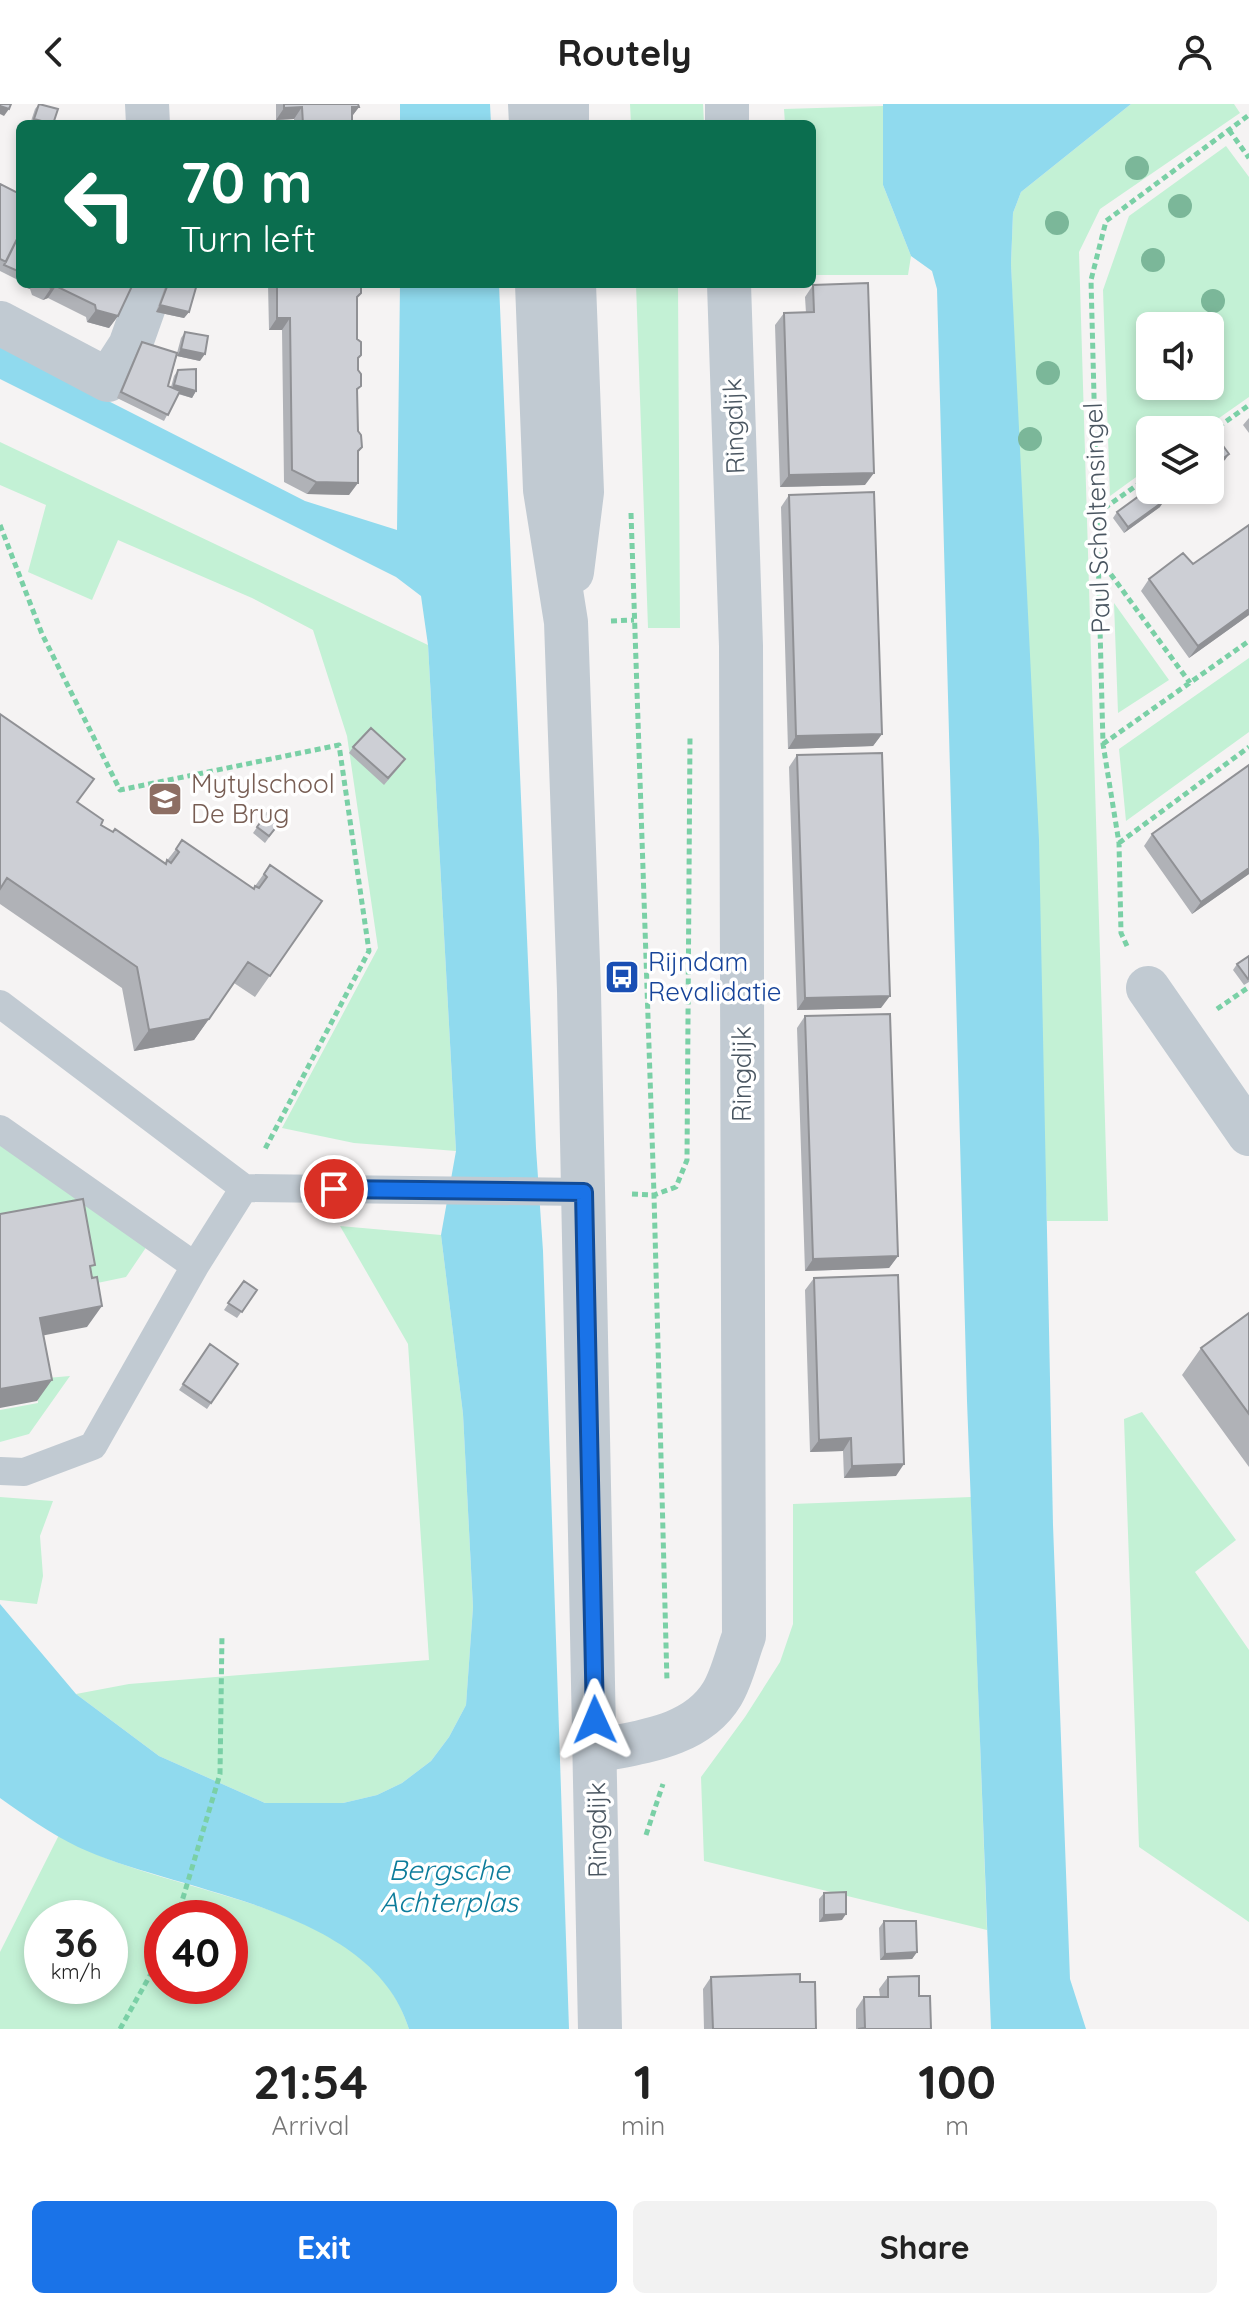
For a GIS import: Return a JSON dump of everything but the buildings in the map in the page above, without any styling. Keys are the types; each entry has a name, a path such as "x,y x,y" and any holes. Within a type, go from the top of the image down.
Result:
{"street":[{"path":"0,323 108,380 130,346 151,288"},
{"name":"Ringdijk","path":"537,288 545,490 566,622"},
{"name":"Ringdijk","path":"574,288 582,492 566,622 569,1192 596,1751 600,2029"},
{"name":"Ringdijk","path":"668,1736 705,1714 723,1694 744,1636 741,646 729,288"},
{"path":"1148,988 1249,1134"},
{"path":"596,1751 668,1736"}],"lane":[{"path":"0,1004 244,1188 569,1192"},
{"path":"0,1129 195,1266"},
{"path":"0,1471 24,1472 93,1446 195,1266 244,1188"}],"path":[{"name":"Paul Scholtensingel","path":"1148,988 1121,933 1119,843 1103,744 1091,280 1106,221 1249,115"},
{"path":"1229,130 1249,158"},
{"path":"1224,423 1249,405"},
{"path":"1096,514 1136,486"},
{"name":"Ringdijk","path":"630,498 654,1195 668,1736 662,1792 644,1842"},
{"path":"0,525 42,634 120,790 339,745 369,951 244,1188"},
{"path":"1097,556 1190,683"},
{"path":"1103,744 1249,641"},
{"path":"654,1195 676,1187 687,1160 690,731"},
{"path":"1119,843 1249,747"},
{"path":"182,1900 220,1774 222,1635"},
{"path":"120,2029 144,1986"}],"green space":[{"path":"630,104 703,104 704,120 631,120"},
{"path":"1131,104 1234,104 1240,113 1100,209 1079,252 1108,1221 1047,1221 1011,264 1013,213 1021,192"},
{"path":"883,106 883,185 911,256 908,275 816,275 816,120 785,120 784,109"},
{"path":"1226,146 1249,177 1249,397 1222,416 1136,416 1136,477 1110,496 1103,290 1129,216"},
{"path":"636,288 678,288 680,628 648,628"},
{"path":"0,442 428,645 456,1151 354,1143 282,1128 378,948 347,736 313,630 252,598 118,540 92,600 28,572 46,505 0,485"},
{"path":"1114,603 1169,680 1118,713"},
{"path":"1249,658 1249,732 1126,821 1119,749"},
{"path":"0,1140 147,1246 126,1277 83,1286 0,1229"},
{"path":"340,1226 441,1235 463,1414 473,1607 466,1705 449,1737 431,1761 402,1783 377,1795 343,1803 265,1803 159,1756 76,1694 129,1684 429,1660 408,1344"},
{"path":"70,1376 29,1434 0,1442 0,1410 38,1403 36,1379"},
{"path":"1142,1412 1236,1540 1195,1572 1249,1650 1249,1922 1139,1847 1124,1419"},
{"path":"0,1497 53,1501 40,1536 43,1576 37,1604 0,1600"},
{"path":"971,1497 987,1930 704,1861 701,1777 780,1662 793,1624 793,1504"},
{"path":"59,1835 102,1856 151,1874 237,1900 144,1900 144,2004 248,2004 248,1903 308,1925 352,1951 387,1985 409,2029 0,2029 0,1952 24,1904 24,2004 128,2004 128,1900 26,1900"}],"water":[{"path":"400,104 490,104 491,120 400,120"},
{"path":"883,104 1131,104 1021,192 1013,213 1011,264 1039,840 1053,1525 1070,1979 1086,2029 991,2029 967,1401 937,289 932,271 911,256 883,185"},
{"name":"Bergsche Achterplas","path":"400,288 499,288 543,1251 569,2029 409,2029 388,1988 356,1955 315,1930 248,1903 248,1900 238,1900 78,1847 0,1798 0,1604 76,1694 159,1756 265,1803 343,1803 377,1795 402,1783 431,1761 449,1737 466,1705 473,1607 463,1414 441,1235 456,1151 428,645 421,596 396,577 0,379 0,346 305,501 397,530"}],"place":[{"name":"Mytylschool De Brug","path":"165,799"},
{"name":"Rijndam Revalidatie","path":"622,977"}],"route":[{"path":"334,1189 584,1192 595,1720"}]}
